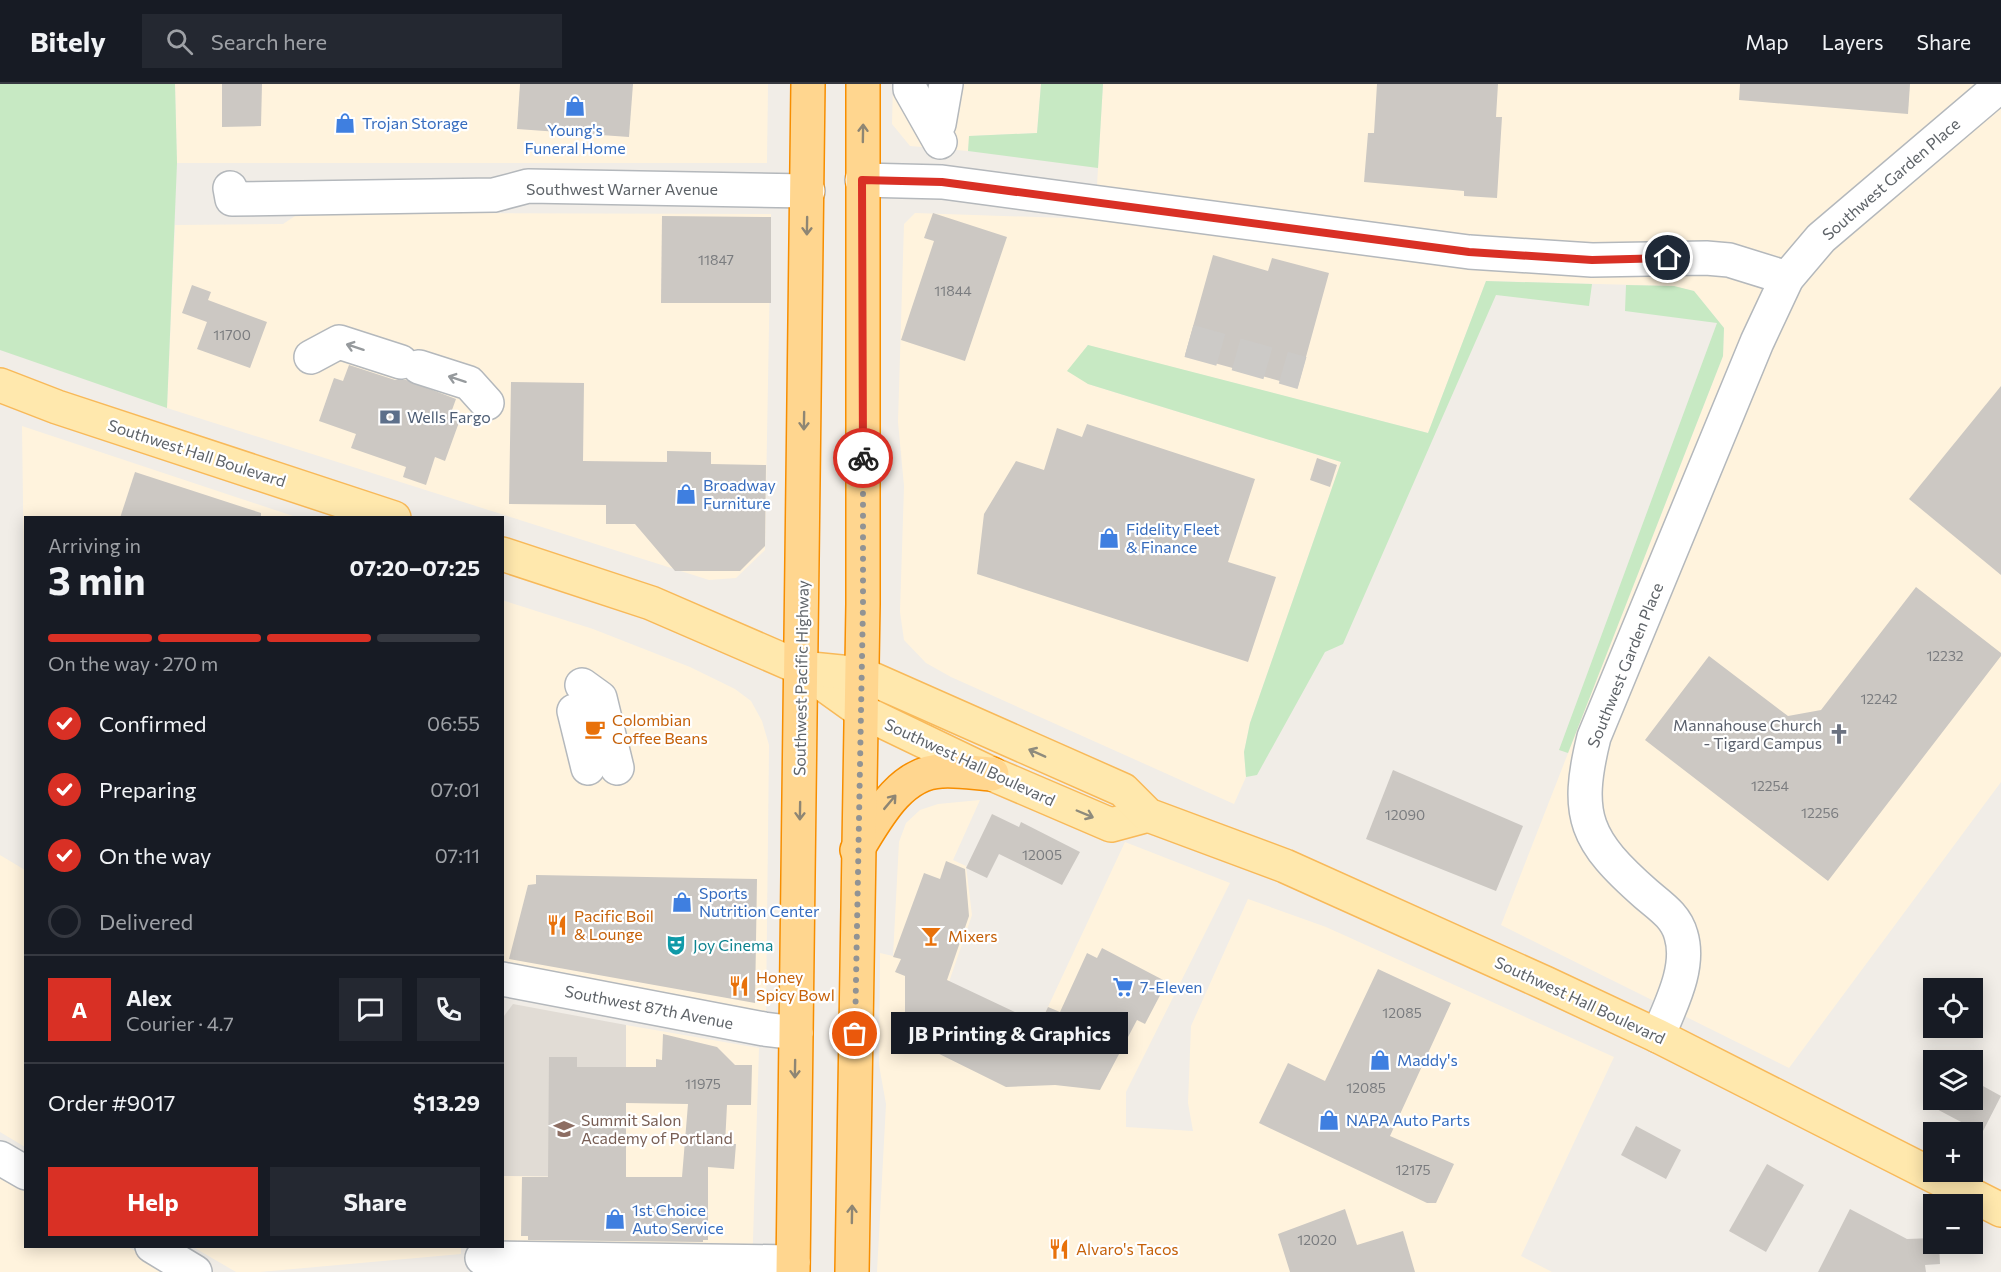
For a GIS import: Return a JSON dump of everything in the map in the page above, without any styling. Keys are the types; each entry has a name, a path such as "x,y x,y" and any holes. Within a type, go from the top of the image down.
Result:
{"highway":[{"name":"Southwest Pacific Highway","path":"793,1267 808,84"},
{"path":"852,1272 861,711 864,84"},
{"path":"857,850 888,804 913,780 939,771 992,774"}],"main road":[{"name":"Southwest Hall Boulevard","path":"0,385 68,410 388,516"},
{"name":"Southwest Hall Boulevard","path":"504,555 651,603 801,668 861,711 992,774 1111,825 1148,815"},
{"name":"Southwest Hall Boulevard","path":"801,668 861,674 1123,790 1148,815 1285,866 1366,901 1658,1036 2000,1206"}],"street":[{"path":"910,84 910,89 940,133"},
{"path":"921,84 921,90 940,133"},
{"path":"934,84 940,133"},
{"path":"940,133 946,84"},
{"name":"Southwest Garden Place","path":"1658,1036 1676,990 1684,959 1682,936 1673,917 1614,865 1599,847 1590,826 1585,798 1586,768 1599,726 1757,342 1787,278 1821,238 2001,85"},
{"path":"862,180 942,182 1469,252 1592,260 1706,258 1751,265 1787,278"},
{"name":"Southwest Warner Avenue","path":"230,188 232,199 494,195 528,186 808,191"},
{"path":"311,357 339,342 469,383 487,403"},
{"path":"578,698 603,768"},
{"name":"Southwest 87th Avenue","path":"504,979 764,1029 796,1033"},
{"path":"0,1158 24,1172"},
{"path":"155,1248 195,1272"},
{"path":"482,1259 793,1267"}],"shaded area":[{"path":"175,84 768,84 767,163 177,163"},
{"path":"893,84 1041,84 1037,133 970,136 968,151 910,146 892,124"},
{"path":"1103,84 2001,84 2001,782 1789,1068 1501,925 1723,356 1724,328 1694,291 1673,286 1486,281 1428,433 1087,345 1083,378 1088,384 1341,462 1250,723 1244,752 1246,777 1234,804 951,677 926,663 904,640 900,612 904,486 898,422 904,224 915,213 1095,219"},
{"path":"298,214 771,214 765,550 736,578 709,580 167,408 175,225 283,224"},
{"path":"22,426 293,516 24,516 24,581"},
{"path":"504,601 593,629 690,667 735,689 751,701 762,721 769,745 766,1013 504,963"},
{"path":"980,800 953,860 966,866 972,915 949,982 1040,1024 1125,842 1230,883 1126,1092 1126,1127 1193,1131 1188,1103 1191,1026 1248,899 1326,927 1614,1057 1521,1256 1552,1272 877,1272 886,1104 879,1065 880,953 893,956 899,842 906,823 920,810 938,804"},
{"path":"0,855 24,869 24,1146 0,1132"},
{"name":"Summit Salon Academy of Portland","path":"513,1004 626,1025 626,1177 504,1176 504,1016"},
{"path":"626,1025 759,1048 752,1272 504,1246 504,1176 626,1177"},
{"path":"0,1175 24,1188 24,1248 130,1248 174,1272 0,1272"},
{"path":"195,1248 461,1248 461,1254 260,1272 236,1272"}],"green space":[{"path":"0,84 175,84 177,163 167,408 0,350"},
{"path":"1041,84 1103,84 1098,168 968,151 969,136 1037,133"},
{"path":"1486,281 1592,284 1589,306 1496,295 1343,644 1325,652 1257,775 1246,777 1244,752 1250,723 1341,462 1088,384 1067,371 1088,345 1428,433"},
{"path":"1626,285 1674,286 1694,291 1724,328 1723,356 1568,753 1559,750 1717,323 1625,311"}],"building":[{"path":"222,84 262,84 261,126 222,127"},
{"name":"Young's Funeral Home","path":"520,84 633,84 629,137 517,129"},
{"path":"1377,84 1498,84 1496,117 1502,117 1497,198 1464,196 1464,191 1364,182 1368,133 1374,133"},
{"path":"1740,84 1910,84 1908,114 1739,100"},
{"path":"933,213 1007,237 965,361 901,340 934,241 924,238"},
{"path":"662,216 771,217 771,303 661,303"},
{"path":"1213,255 1268,271 1272,258 1329,273 1298,386 1185,355"},
{"path":"192,285 211,292 208,300 267,322 250,368 197,349 207,322 182,313"},
{"name":"Wells Fargo","path":"349,365 395,380 406,380 456,399 452,410 462,414 445,461 435,457 426,485 403,477 406,467 351,448 356,434 319,421 334,378 343,381"},
{"path":"511,382 584,383 583,461 667,462 667,451 711,452 711,464 766,465 765,546 740,571 675,571 635,524 606,524 606,505 509,504"},
{"path":"2001,386 2001,575 1909,499"},
{"name":"Fidelity Fleet & Finance","path":"1087,424 1255,479 1228,562 1276,577 1248,662 977,574 984,514 1016,461 1044,470 1057,428 1082,437"},
{"path":"1317,458 1337,465 1330,487 1310,480"},
{"path":"135,472 261,513 261,516 121,516"},
{"path":"1916,587 2001,653 2001,656 1828,881 1645,740 1709,656 1788,716 1821,710"},
{"path":"1393,770 1523,826 1496,891 1366,839"},
{"path":"992,814 1019,827 1021,822 1080,852 1062,885 999,854 987,878 966,868"},
{"path":"946,861 965,869 969,916 947,980 1040,1024 1048,1007 1060,1012 1087,953 1097,958 1102,948 1167,982 1145,1024 1137,1020 1100,1090 1055,1085 1006,1087 905,1037 905,976 895,972 901,959 893,957 924,873 940,879"},
{"path":"536,875 757,879 755,1003 509,959 528,885 536,884"},
{"path":"1378,969 1451,1003 1390,1136 1454,1164 1436,1203 1427,1203 1259,1123 1288,1063 1325,1081"},
{"path":"663,1034 717,1047 735,1065 752,1065 751,1105 727,1105 725,1144 736,1144 734,1169 708,1167 708,1240 703,1240 703,1242 528,1240 528,1236 521,1236 522,1177 548,1177 549,1057 577,1057 577,1067 656,1067 656,1059 662,1060","holes":["626,1103 688,1104 682,1177 626,1177"]},
{"path":"1983,1086 2001,1096 1983,1131 1983,1122 1961,1122 1938,1110 1983,1110"},
{"path":"1636,1126 1681,1150 1666,1179 1621,1155"},
{"path":"1767,1164 1804,1185 1766,1252 1729,1231"},
{"path":"1345,1209 1357,1245 1403,1231 1415,1272 1290,1272 1278,1234"},
{"path":"1850,1209 1907,1239 1923,1238 1923,1254 1940,1254 1940,1264 1925,1265 1926,1272 1818,1272"}],"tunnel":[{"path":"1189,341 1302,373"}],"way so far":[{"path":"855,1034 863,604 863,458"}],"place":[{"name":"Young's Funeral Home","path":"575,106"},
{"name":"Trojan Storage","path":"345,123"},
{"name":"Wells Fargo","path":"390,417"},
{"name":"Broadway Furniture","path":"686,494"},
{"name":"Fidelity Fleet & Finance","path":"1109,538"},
{"name":"Colombian Coffee Beans","path":"595,729"},
{"name":"Mannahouse Church - Tigard Campus","path":"1839,734"},
{"name":"Sports Nutrition Center","path":"682,902"},
{"name":"Pacific Boil & Lounge","path":"557,925"},
{"name":"Mixers","path":"931,936"},
{"name":"Joy Cinema","path":"676,945"},
{"name":"Honey Spicy Bowl","path":"739,986"},
{"name":"7-Eleven","path":"1123,987"},
{"name":"JB Printing & Graphics","path":"855,1034"},
{"name":"Maddy's","path":"1380,1060"},
{"name":"NAPA Auto Parts","path":"1329,1120"},
{"name":"Summit Salon Academy of Portland","path":"564,1129"},
{"name":"1st Choice Auto Service","path":"615,1219"},
{"name":"Alvaro's Tacos","path":"1059,1249"}],"route":[{"path":"863,458 862,180 942,182 1469,252 1592,260 1668,258"}]}
